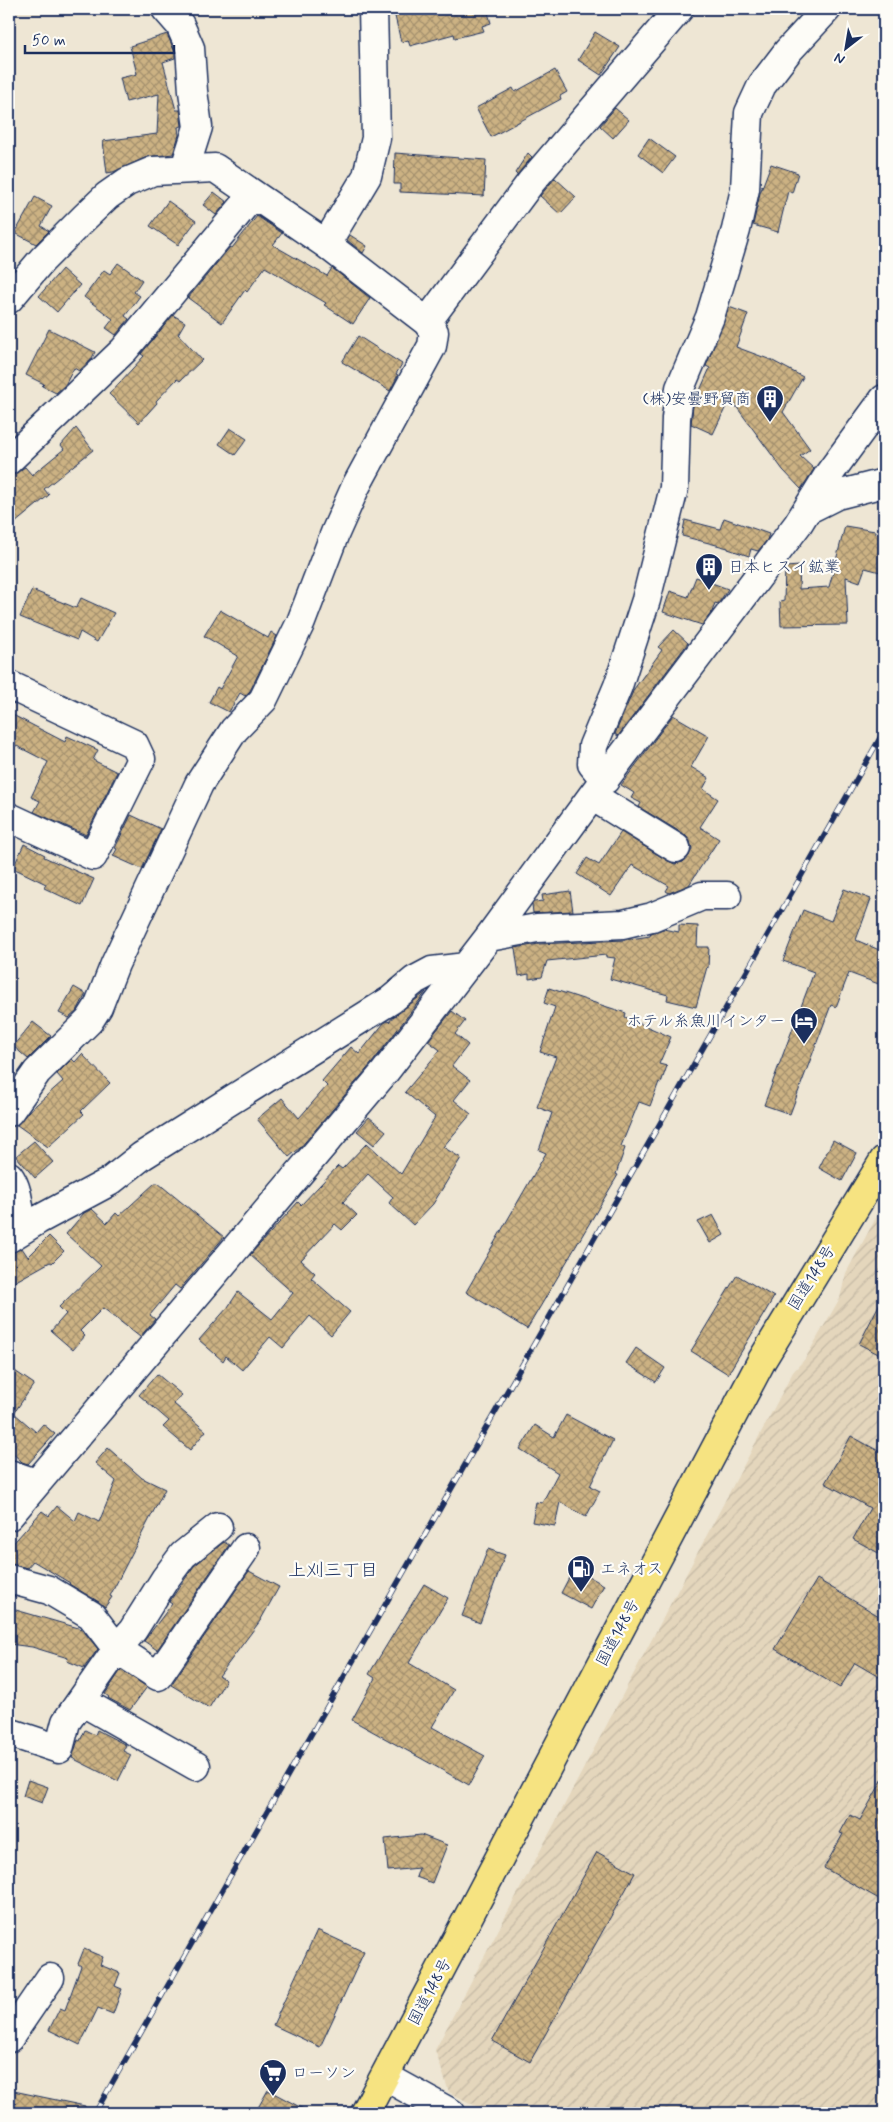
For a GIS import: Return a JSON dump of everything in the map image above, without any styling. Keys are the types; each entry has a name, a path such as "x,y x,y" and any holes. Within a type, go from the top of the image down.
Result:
{"highway":[{"name":"国道148号","path":"366,2113 762,1360 884,1160"}],"street":[{"path":"166,9 180,25 190,48 198,126 186,168"},
{"path":"326,244 367,176 376,138 373,9"},
{"path":"427,322 531,182 679,9"},
{"path":"676,848 598,788 592,764 593,746 618,686 646,600 674,488 676,418 680,388 710,317 736,230 745,189 749,113 762,85 772,71 788,50 827,9"},
{"path":"9,299 42,260 107,196 127,182 153,171 215,168 326,244 427,322 434,332 432,346 356,486 335,533 301,622 263,700 234,730 199,784 123,946 108,986 94,1014 89,1022 37,1072 9,1112"},
{"path":"9,460 124,350 253,195"},
{"path":"9,1516 384,1073 489,937 598,788 807,510 829,474 884,399"},
{"path":"807,510 837,495 884,483"},
{"path":"9,685 134,744 141,759 93,856 9,817"},
{"path":"489,937 537,928 623,924 652,917 702,896 727,896"},
{"path":"16,1234 109,1182 142,1156 391,1000 415,980 432,971 466,967"},
{"path":"9,1176 18,1192 16,1234"},
{"path":"9,1474 36,1483"},
{"path":"9,1736 14,1734 59,1749 66,1722 117,1649 133,1630 183,1555 218,1527"},
{"path":"9,1579 49,1590 91,1615 117,1649 158,1676 246,1548"},
{"path":"81,1701 196,1766"},
{"path":"9,2038 50,1978"},
{"path":"386,2077 452,2113"}],"shaded area":[{"path":"884,1203 884,2113 489,2113 449,2092 435,2050 793,1372 805,1359 840,1298 846,1273"}],"building":[{"path":"406,9 487,9 491,23 482,26 484,31 455,38 454,34 410,46 408,40 401,42 394,12"},
{"path":"595,32 620,47 601,75 578,60"},
{"path":"167,34 175,52 175,58 163,62 176,110 180,110 182,126 178,127 179,135 173,154 147,157 107,173 103,141 157,134 159,94 126,102 120,78 137,74 130,46"},
{"path":"555,70 567,92 560,96 561,99 491,137 476,108 513,88 515,92"},
{"path":"615,108 629,120 613,138 600,126"},
{"path":"649,138 675,157 663,173 638,154"},
{"path":"395,153 486,160 484,196 400,192 400,184 394,184"},
{"path":"528,153 532,157 517,175 515,173"},
{"path":"771,164 798,173 792,193 788,191 778,232 753,225 760,193"},
{"path":"555,178 576,197 560,214 540,196"},
{"path":"214,192 227,202 216,215 203,205"},
{"path":"35,197 52,206 41,226 49,231 36,244 15,233"},
{"path":"168,201 196,221 178,245 150,226"},
{"path":"257,216 282,233 273,245 327,276 332,268 370,298 353,324 324,305 326,303 265,267 247,292 245,290 222,323 188,298"},
{"path":"350,235 367,246 363,253 347,240"},
{"path":"118,263 142,280 134,292 140,296 125,316 129,319 116,335 106,328 113,319 84,297 104,270 110,274"},
{"path":"62,269 80,285 57,312 39,296"},
{"path":"729,307 748,314 736,347 771,360 803,377 783,412 810,449 800,456 814,469 801,489 783,470 730,398 713,434 691,424 693,406 710,368 706,366"},
{"path":"173,315 185,322 178,334 202,360 180,381 177,379 156,401 157,403 139,423 109,394 144,356 141,354"},
{"path":"49,329 95,352 91,360 79,371 74,368 65,385 56,393 42,386 44,384 26,375"},
{"path":"358,336 402,364 390,391 342,362"},
{"path":"76,428 93,450 44,489 49,495 9,528 9,475 13,475 25,467 32,475 64,449 61,445"},
{"path":"230,428 247,439 235,455 219,444"},
{"path":"724,518 769,534 767,540 758,551 751,549 749,556 728,548 682,536 685,520 720,529"},
{"path":"845,526 875,531 875,533 884,535 884,573 865,568 860,582 846,577 848,625 781,626 780,602 784,601 785,567 800,566 799,589 829,587"},
{"path":"696,577 728,589 718,604 715,603 712,612 702,625 663,612 670,591 688,597"},
{"path":"32,590 76,608 81,598 114,613 97,642 80,632 77,640 20,617"},
{"path":"220,610 268,638 271,632 277,636 250,691 245,696 240,693 229,712 209,702 217,687 220,689 238,656 204,636"},
{"path":"674,630 688,643 618,736 615,734 634,689 662,650 658,647"},
{"path":"9,713 65,742 67,736 98,750 93,760 117,772 86,835 34,812 40,801 31,797 48,762 9,742"},
{"path":"673,715 709,736 691,767 709,778 703,789 718,799 700,827 719,839 689,885 669,893 666,891 669,886 632,865 611,896 577,874 587,858 599,865 621,832 675,864 683,862 689,856 692,849 690,841 685,835 639,807 641,803 631,798 634,793 621,785"},
{"path":"131,815 161,829 142,869 113,856"},
{"path":"24,844 45,855 44,857 94,879 82,906 44,888 46,884 13,868"},
{"path":"844,889 871,899 856,940 884,952 884,986 849,973 836,1007 831,1005 790,1114 764,1105 814,972 783,961 803,910 831,921"},
{"path":"570,891 573,911 533,913 532,904 543,901 542,895"},
{"path":"679,925 698,926 697,947 709,947 708,968 696,1007 667,1000 668,995 610,979 615,958 606,957 606,955 547,961 542,977 529,979 529,974 519,976 515,948 539,944 624,940 650,936 651,933 663,929 679,932"},
{"path":"74,987 86,994 77,1011 69,1018 59,1013"},
{"path":"549,988 626,1013 625,1017 671,1037 659,1064 667,1066 661,1083 659,1082 650,1106 639,1102 621,1146 625,1148 616,1174 618,1175 527,1329 466,1292 546,1153 539,1150 552,1113 537,1107 556,1057 540,1052 555,1007 544,1003"},
{"path":"426,992 372,1063 300,1148 289,1157 257,1119 282,1098 299,1118 327,1086 322,1081 351,1047 359,1054 384,1023 389,1022"},
{"path":"452,1011 465,1021 455,1034 468,1045 452,1066 470,1080 454,1100 471,1114 443,1147 461,1158 433,1204 413,1225 389,1203 393,1197 368,1174 343,1202 357,1215 342,1230 335,1224 301,1260 315,1273 311,1278 350,1312 331,1335 310,1316 283,1348 270,1337 242,1370 226,1356 223,1361 199,1340 228,1307 238,1292 272,1319 293,1293 250,1255 298,1202 301,1205 338,1166 342,1169 367,1143 401,1174 435,1117 405,1092 440,1050 428,1041"},
{"path":"33,1022 51,1036 28,1059 13,1046"},
{"path":"82,1054 110,1083 81,1111 84,1114 48,1147 17,1125 28,1112 63,1081 57,1074 72,1059 75,1062"},
{"path":"369,1117 386,1131 374,1145 357,1131"},
{"path":"833,1140 857,1153 842,1181 819,1168"},
{"path":"34,1141 53,1162 35,1178 16,1156"},
{"path":"155,1183 158,1183 224,1237 180,1289 175,1285 150,1315 155,1319 140,1337 103,1308 80,1331 85,1336 73,1350 51,1331 66,1314 59,1307 101,1266 66,1234 84,1213 92,1209 107,1223 116,1213 119,1216"},
{"path":"713,1215 724,1235 710,1243 698,1222"},
{"path":"49,1236 64,1251 52,1263 50,1262 9,1285 9,1254 22,1248 28,1257"},
{"path":"737,1275 774,1297 728,1374 691,1351"},
{"path":"884,1295 884,1357 859,1344"},
{"path":"636,1348 665,1368 656,1382 626,1363"},
{"path":"9,1367 34,1384 14,1413 36,1432 43,1424 55,1434 28,1464 22,1462 9,1450"},
{"path":"157,1374 182,1395 174,1404 206,1431 190,1450 163,1427 169,1421 139,1395"},
{"path":"566,1415 613,1440 590,1486 600,1491 586,1517 560,1502 555,1526 532,1522 536,1502 542,1503 558,1473 520,1449 535,1425 554,1437"},
{"path":"851,1436 884,1454 884,1556 853,1539 870,1508 825,1483"},
{"path":"108,1448 142,1478 165,1489 110,1596 112,1597 105,1607 33,1561 27,1568 12,1564 9,1561 9,1548 42,1511 49,1516 57,1506 75,1521 79,1512 99,1522 116,1481 95,1463"},
{"path":"224,1542 229,1545 157,1650 144,1641 172,1604 169,1602 194,1566"},
{"path":"488,1549 505,1555 480,1623 462,1616"},
{"path":"574,1568 604,1585 591,1609 561,1593"},
{"path":"249,1571 279,1587 260,1621 219,1676 226,1680 209,1708 171,1685"},
{"path":"817,1579 884,1619 884,1680 855,1663 840,1688 775,1649"},
{"path":"424,1584 448,1598 409,1663 454,1690 432,1727 485,1756 469,1785 352,1720 375,1678 369,1674"},
{"path":"9,1608 82,1629 98,1649 84,1668 67,1661 68,1658 32,1647 9,1644"},
{"path":"121,1670 147,1687 130,1710 108,1698 105,1694"},
{"path":"85,1730 95,1735 97,1730 126,1745 123,1751 131,1755 118,1781 72,1758 78,1740 80,1741"},
{"path":"884,1777 884,1890 879,1899 824,1868 843,1834 840,1833 850,1815 860,1820"},
{"path":"28,1780 48,1787 42,1803 23,1796"},
{"path":"421,1835 447,1845 432,1883 416,1877 419,1868 388,1871 385,1839"},
{"path":"597,1852 635,1873 530,2062 492,2041"},
{"path":"317,1930 364,1952 320,2047 273,2025"},
{"path":"84,1949 103,1957 100,1965 120,1973 115,1986 122,1989 113,2014 98,2008 80,2045 49,2030 60,2008 65,2010 81,1966 78,1964"},
{"path":"9,2090 85,2106 85,2113 9,2113"},
{"name":"ローソン","path":"268,2090 311,2113 255,2113"}],"railway":[{"path":"95,2113 884,731"}],"place":[{"name":"(株)安曇野貿商","path":"770,423"},
{"name":"日本ヒスイ鉱業","path":"709,591"},
{"name":"ホテル糸魚川インター","path":"804,1045"},
{"name":"エネオス","path":"581,1593"},
{"name":"ローソン","path":"273,2097"}],"district":[{"name":"上刈三丁目","path":"333,1571"}]}
